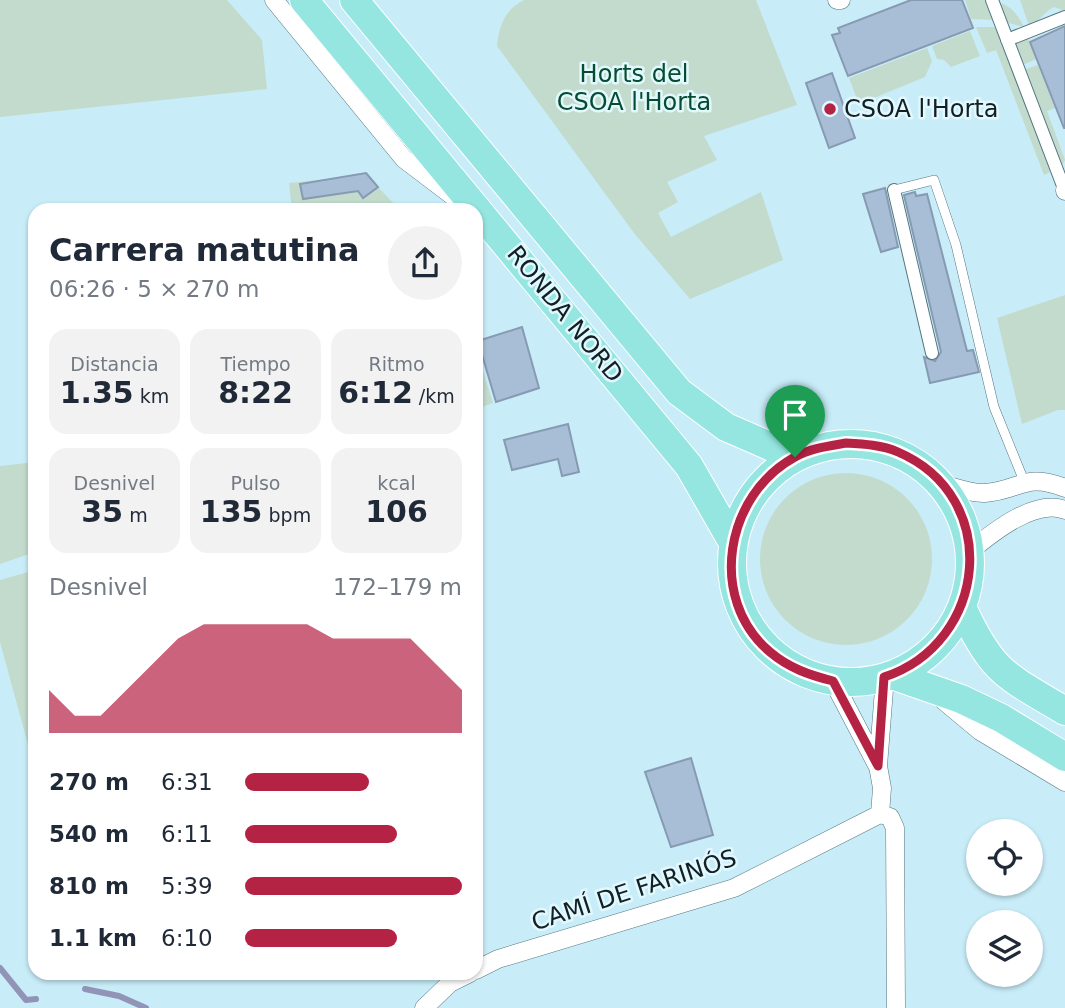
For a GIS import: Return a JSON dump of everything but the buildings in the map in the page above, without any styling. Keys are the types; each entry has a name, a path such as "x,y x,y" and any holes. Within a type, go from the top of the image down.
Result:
{"main road":[{"name":"RONDA NORD","path":"304,0 469,203"},
{"name":"RONDA NORD","path":"354,0 679,392 726,427 795,457"},
{"name":"RONDA NORD","path":"483,221 689,466 733,541"},
{"path":"846,443 873,445 910,459 941,484 961,515 970,551 970,579 962,607 951,629 915,664 888,676 859,682 833,681 810,676 788,665 769,650 753,632 734,589 731,565 733,541 745,507 766,478 795,457 820,447 846,443"},
{"path":"962,607 980,646 1003,673 1065,711"},
{"path":"888,676 928,688 1001,718 1065,757"}],"street":[{"path":"274,0 404,159 462,203"},
{"path":"992,0 1065,190"},
{"path":"1007,40 1065,17"},
{"path":"894,190 932,353"},
{"path":"941,484 983,493 1024,481 1045,480 1065,488"},
{"path":"970,551 995,530 1018,517 1057,507 1065,510"},
{"path":"888,676 878,766 882,788 880,814 890,817 895,828 896,1008"},
{"path":"833,681 878,766"},
{"path":"928,688 981,731 1065,782"},
{"name":"CAMÍ DE FARINÓS","path":"483,966 498,959 734,888 880,814"},
{"path":"424,1008 456,980"}],"lane":[{"path":"894,190 934,180 956,245 994,407 1024,481"}],"green space":[{"path":"0,0 227,0 262,40 267,89 0,117"},
{"name":"Horts del CSOA l'Horta","path":"524,0 756,0 797,105 704,136 717,160 667,182 678,202 658,213 671,237 761,192 783,260 690,299 634,233 497,46 504,19 512,8"},
{"path":"965,0 1002,3 1014,11 1024,27 997,20 971,19"},
{"path":"1020,0 1065,0 1065,11 1054,7 1029,26"},
{"path":"976,27 1000,27 1027,35 1036,59 1025,64 1011,58 1024,80 1026,69 1038,65 1055,108 1047,111 1065,160 1061,167 1044,175 996,50 987,53"},
{"path":"970,31 980,56 951,67 944,60 937,59 932,46"},
{"path":"927,48 932,61 925,77 859,104 849,78"},
{"path":"328,179 378,187 393,203 291,203 289,183"},
{"path":"1065,295 1065,410 1058,410 1022,424 997,318"},
{"path":"483,371 493,403 483,407"},
{"path":"28,463 28,554 0,564 0,466"},
{"path":"846,473 879,479 907,498 926,526 932,559 926,592 907,620 879,639 846,645 813,639 785,620 766,592 760,559 766,526 785,498 813,479"},
{"path":"28,572 28,744 0,642 0,580"}],"waterway":[{"path":"0,968 26,1000 36,999"},
{"path":"85,989 119,996 146,1008"}],"place":[{"name":"CSOA l'Horta","path":"830,109"}],"route":[{"path":"846,443 873,445 898,452 922,466 953,498 967,533 970,579 962,607 951,629 915,664 884,677 878,766 833,681 810,676 788,665 769,650 753,632 741,611 734,589 731,565 733,541 745,507 766,478 795,457 820,447 846,443"}]}
